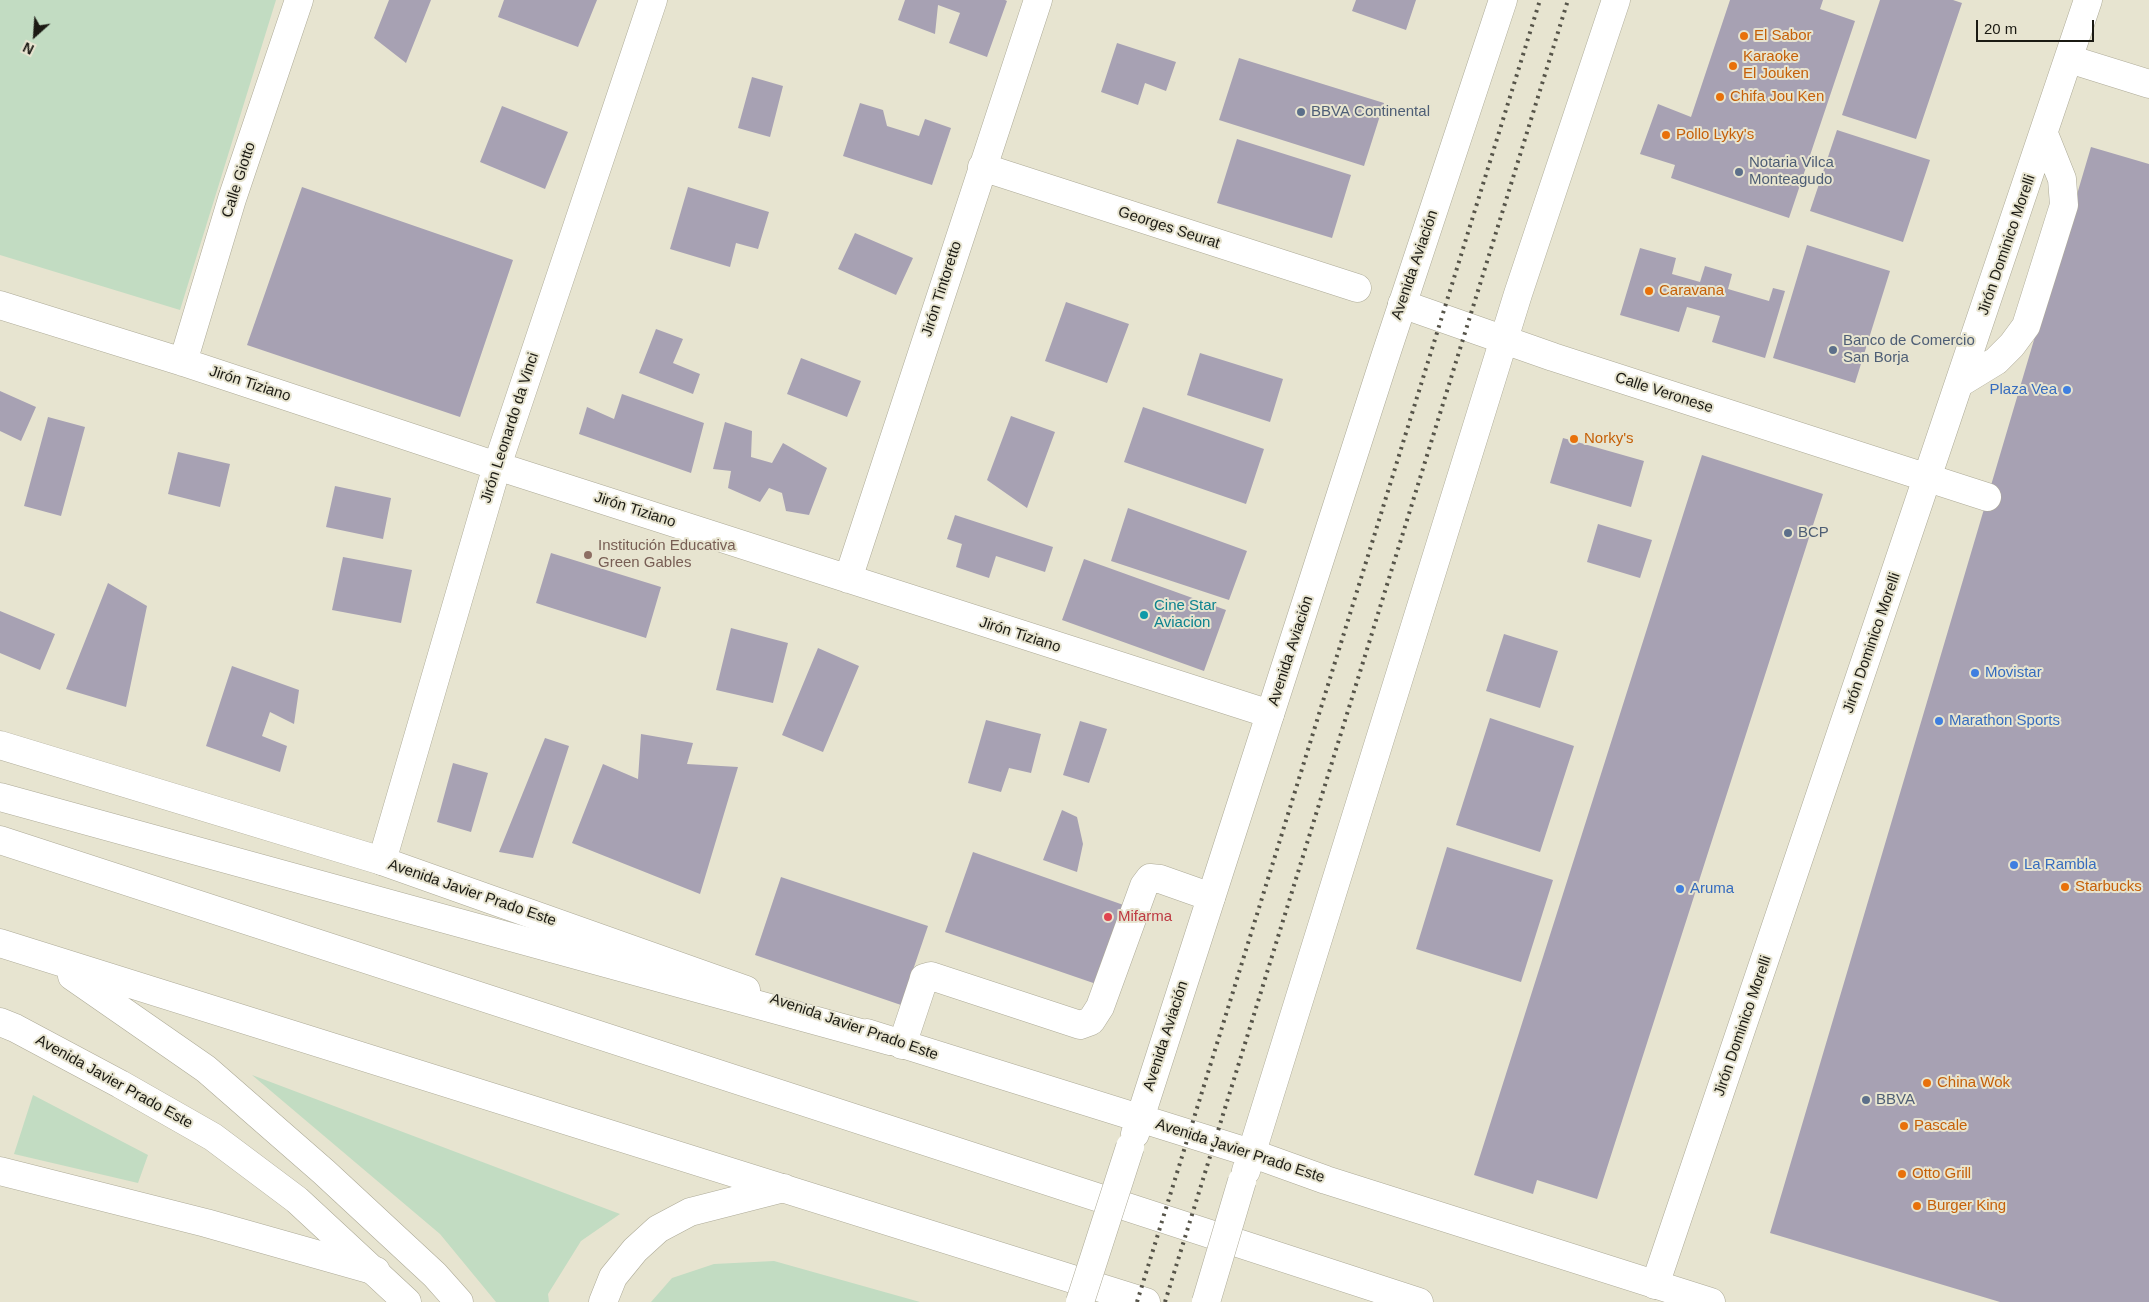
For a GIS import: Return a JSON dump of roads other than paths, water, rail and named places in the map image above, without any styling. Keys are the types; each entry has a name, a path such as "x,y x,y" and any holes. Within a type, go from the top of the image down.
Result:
{"main road":[{"name":"Calle Giotto","path":"183,362 232,199 299,0"},
{"name":"Jirón Leonardo da Vinci","path":"382,861 497,466 653,0"},
{"name":"Jirón Tintoretto","path":"848,579 1038,0"},
{"name":"Avenida Aviación","path":"1080,1302 1402,304 1503,0"},
{"path":"1206,1302 1505,339 1616,0"},
{"name":"Jirón Dominico Morelli","path":"1655,1285 2088,0"},
{"path":"2069,59 2149,84"},
{"path":"1960,383 1996,361 2012,345 2026,326 2064,205 2062,179 2044,134"},
{"name":"Georges Seurat","path":"982,167 1357,288"},
{"name":"Calle Veronese","path":"1402,304 1562,360 1987,497"},
{"name":"Jirón Tiziano","path":"0,305 183,362 497,466 1270,714"},
{"name":"Avenida Javier Prado Este","path":"0,745 382,861 896,1043 1140,1118 1326,1180 1711,1302"},
{"path":"0,797 896,1043 924,978 931,976 1080,1025 1091,1021 1100,1007 1144,886 1150,878 1160,879 1211,897"},
{"path":"0,840 1419,1302"},
{"path":"0,943 1146,1302"},
{"path":"43,958 86,984 206,1069 380,1223 435,1275 458,1302"},
{"name":"Avenida Javier Prado Este","path":"0,1022 15,1028 112,1080 213,1137 297,1200 376,1271 407,1302"},
{"path":"0,1171 206,1223 376,1271"},
{"path":"603,1302 613,1277 635,1250 658,1230 690,1212 784,1188"}],"railway":[{"path":"1137,1302 1540,0"},
{"path":"1165,1302 1568,0"}],"place":[{"name":"El Sabor","path":"1744,36"},
{"name":"Karaoke El Jouken","path":"1733,66"},
{"name":"Chifa Jou Ken","path":"1720,97"},
{"name":"BBVA Continental","path":"1301,112"},
{"name":"Pollo Lyky's","path":"1666,135"},
{"name":"Notaria Vilca Monteagudo","path":"1739,172"},
{"name":"Caravana","path":"1649,291"},
{"name":"Banco de Comercio San Borja","path":"1833,350"},
{"name":"Plaza Vea","path":"2067,390"},
{"name":"Norky's","path":"1574,439"},
{"name":"BCP","path":"1788,533"},
{"name":"Institución Educativa Green Gables","path":"588,555"},
{"name":"Cine Star Aviacion","path":"1144,615"},
{"name":"Movistar","path":"1975,673"},
{"name":"Marathon Sports","path":"1939,721"},
{"name":"La Rambla","path":"2014,865"},
{"name":"Starbucks","path":"2065,887"},
{"name":"Aruma","path":"1680,889"},
{"name":"Mifarma","path":"1108,917"},
{"name":"China Wok","path":"1927,1083"},
{"name":"BBVA","path":"1866,1100"},
{"name":"Pascale","path":"1904,1126"},
{"name":"Otto Grill","path":"1902,1174"},
{"name":"Burger King","path":"1917,1206"}]}
